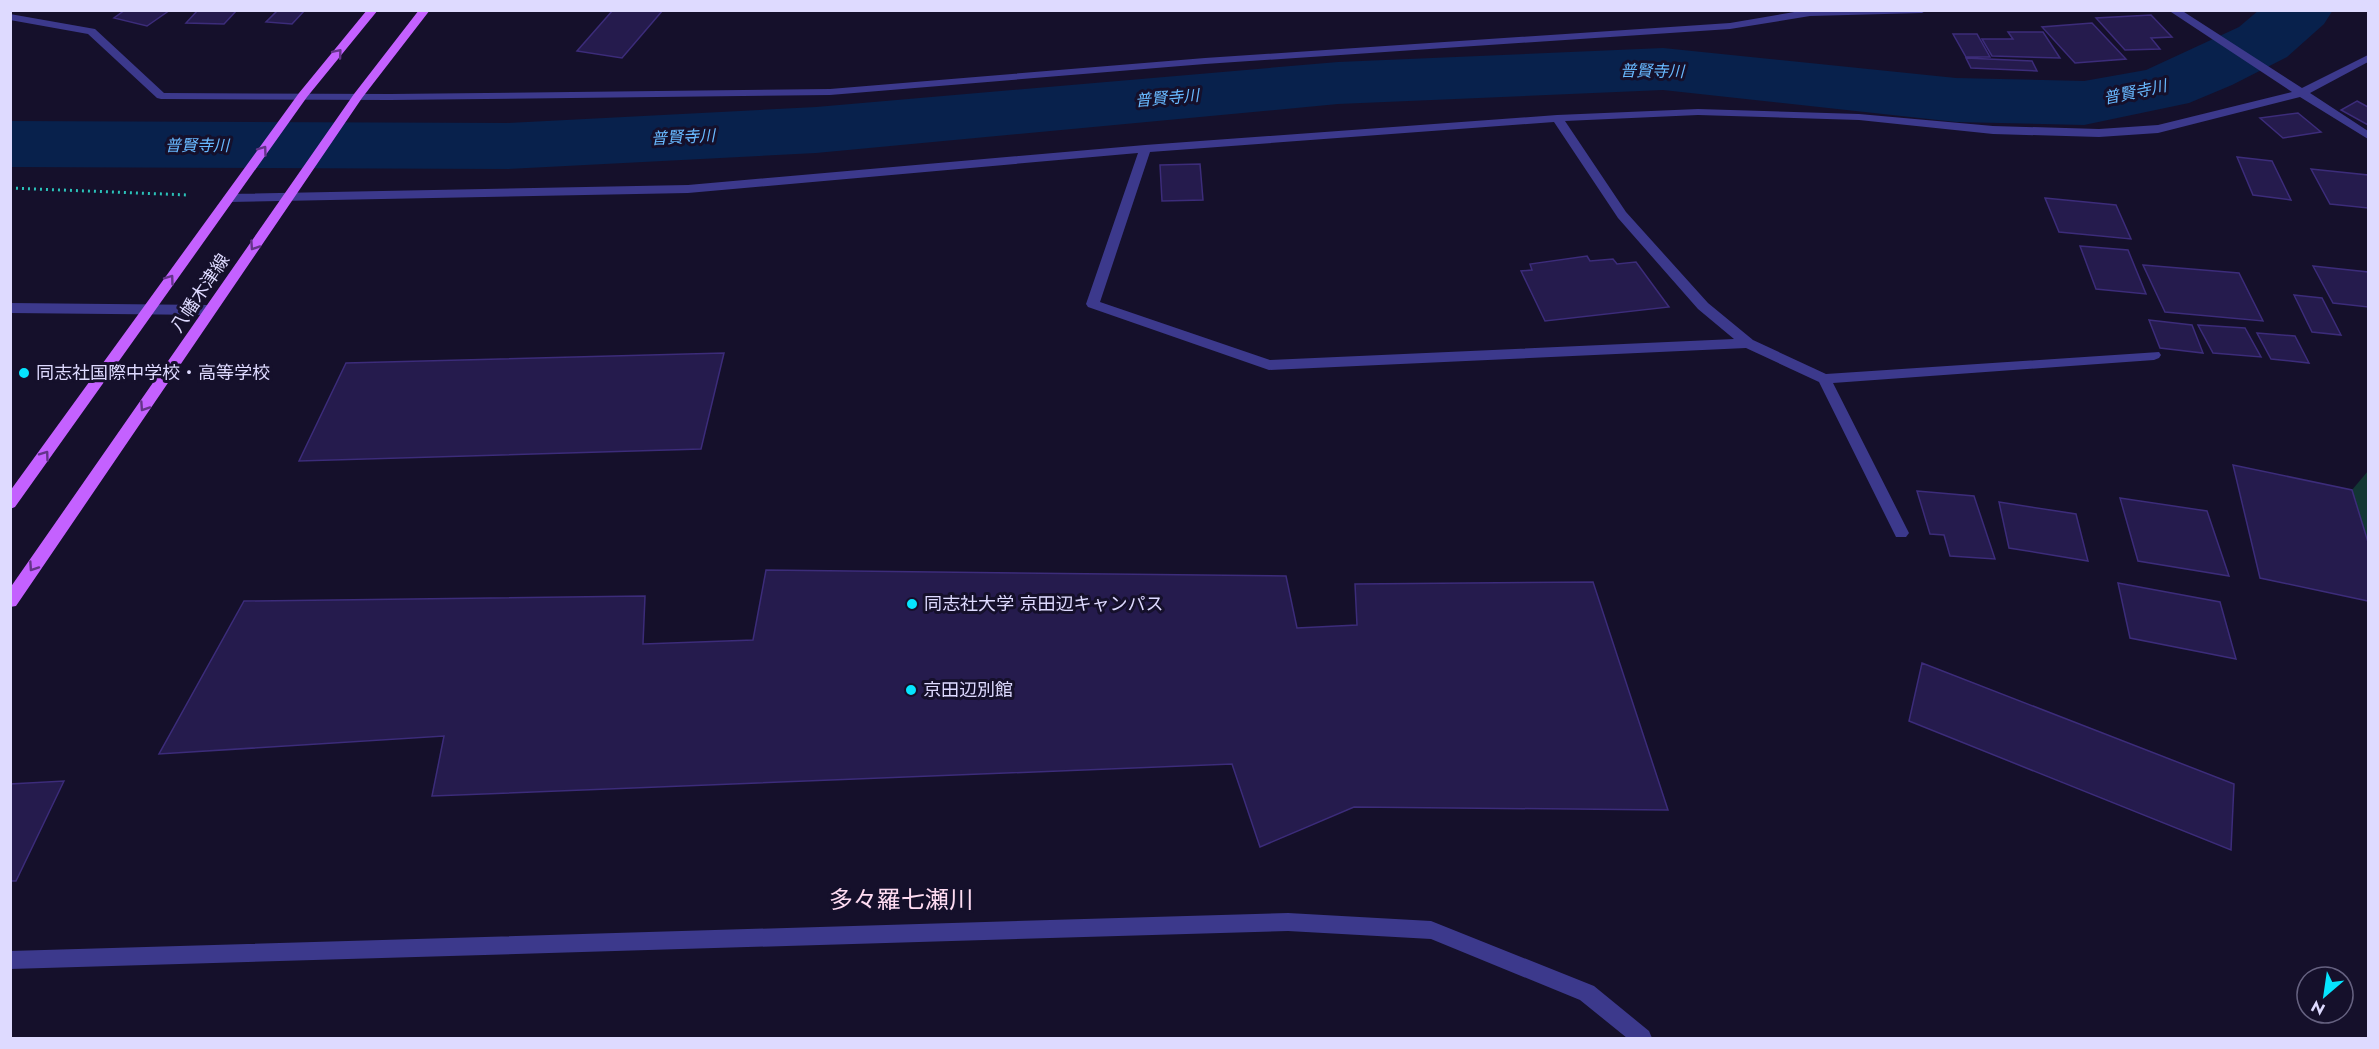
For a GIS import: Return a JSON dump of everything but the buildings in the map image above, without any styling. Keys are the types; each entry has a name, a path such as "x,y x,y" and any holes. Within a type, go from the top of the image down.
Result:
{"main road":[{"name":"八幡木津線","path":"10,502 303,95 373,10"},
{"name":"八幡木津線","path":"10,601 287,197 358,96 425,10"}],"street":[{"path":"10,17 91,32 161,96 358,96 830,92 1205,61 1730,26 1810,13 1922,10"},
{"path":"2173,10 2368,136"},
{"path":"229,198 688,189 1145,149 1557,118 1698,112 1859,117 1992,130 2099,133 2158,129 2302,93 2368,58"},
{"path":"1557,118 1622,215 1703,306 1748,344 1824,379 2154,355"},
{"path":"1145,149 1093,304 1269,364 1748,344"},
{"path":"10,308 210,310"},
{"path":"1824,379 1901,532"},
{"path":"10,960 1288,922 1431,930 1587,993 1642,1038"}],"path":[{"path":"10,188 229,198"}],"green space":[{"path":"2368,471 2368,542 2352,490"}],"waterway":[{"name":"普賢寺川","path":"10,144 508,146 816,130 1338,83 1663,69 1956,100 2084,103 2164,88 2207,70 2263,42 2300,10"}],"place":[{"name":"同志社国際中学校・高等学校","path":"24,373"},
{"name":"同志社大学 京田辺キャンパス","path":"912,604"},
{"name":"京田辺別館","path":"911,690"}],"district":[{"name":"多々羅七瀬川","path":"901,899"}]}
